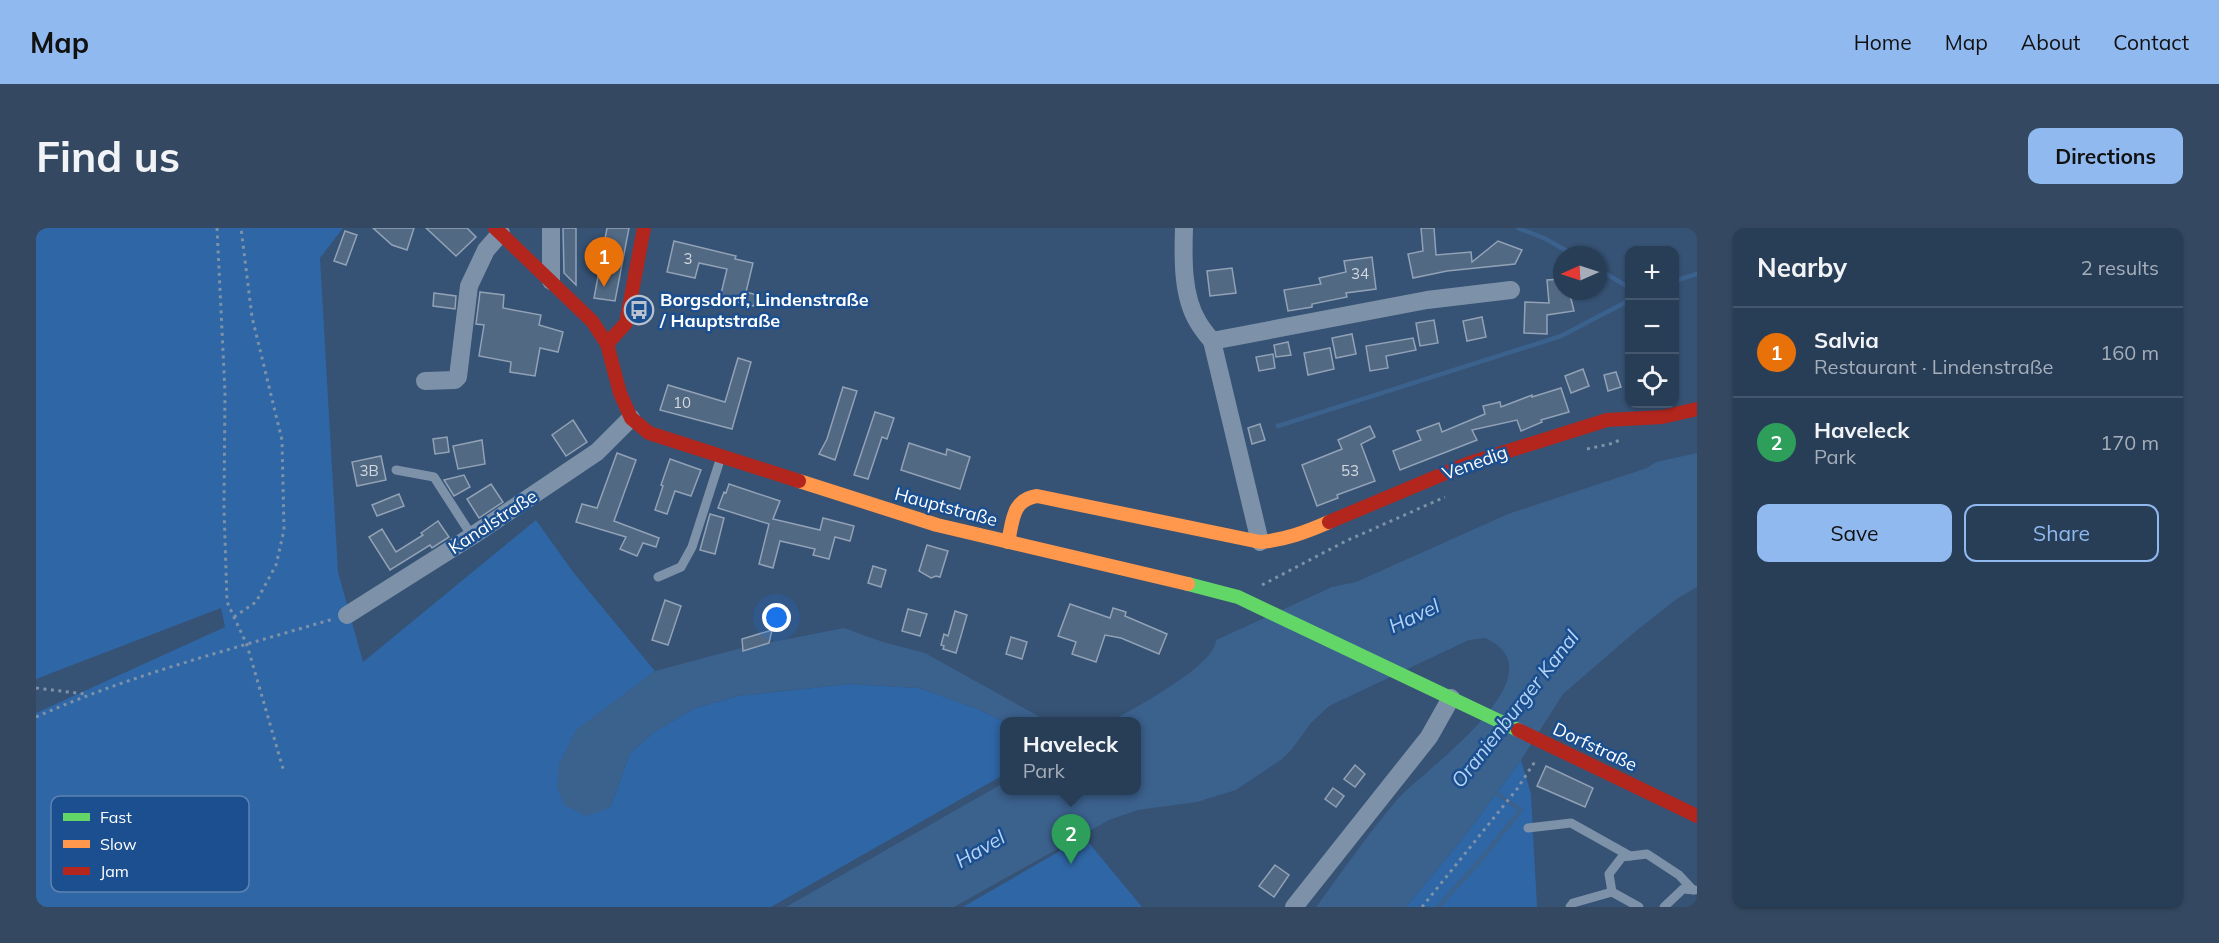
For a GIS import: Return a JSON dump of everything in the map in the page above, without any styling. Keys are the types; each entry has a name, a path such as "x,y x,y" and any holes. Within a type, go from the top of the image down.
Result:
{"main road":[{"path":"607,344 626,323 644,228"},
{"path":"498,231 591,321 607,344 620,393 631,418"},
{"name":"Venedig","path":"1008,542 1016,508 1025,498 1037,496 1260,542 1276,542 1299,535 1467,464 1607,420 1662,417 1697,409"},
{"name":"Hauptstraße","path":"631,418 649,433 937,525 1238,597 1477,710"},
{"name":"Dorfstraße","path":"1477,710 1697,816"}],"street":[{"path":"551,228 551,281"},
{"path":"1184,228 1188,297 1197,320 1212,341 1260,542"},
{"path":"425,381 455,380 458,377 469,286 498,231"},
{"path":"1212,341 1428,300 1511,290"},
{"name":"Kanalstraße","path":"346,615 472,536 597,452 631,418"},
{"path":"1294,907 1429,737 1451,698"}],"lane":[{"path":"658,577 681,567 692,547 721,456"},
{"path":"396,470 434,477 472,536"},
{"path":"1528,828 1571,823 1630,856"},
{"path":"1612,892 1609,874 1622,857 1647,854 1679,875 1695,890"},
{"path":"1664,907 1683,889 1695,890"},
{"path":"1570,907 1573,903 1612,892 1639,907"}],"path":[{"path":"217,228 225,392 224,508 227,602 247,645 284,772"},
{"path":"234,617 256,602 276,565 284,530 282,440 252,316 241,228"},
{"path":"1586,449 1614,443 1624,438"},
{"path":"1238,597 1346,541 1449,495"},
{"path":"36,717 87,694 158,670 346,615"},
{"path":"36,688 87,694"},
{"path":"1422,907 1517,789 1546,743"}],"shaded area":[{"path":"36,228 343,228 320,258 338,572 363,662 536,520 573,572 655,671 576,731 610,808 630,753 654,732 695,708 738,696 849,684 919,688 1000,720 1000,777 771,907 36,907 36,713 225,627 221,608 36,679"},
{"path":"1521,760 1531,794 1537,907 1406,907 1463,838"},
{"path":"1084,837 1142,907 963,907"}],"water":[{"path":"1697,453 1697,587 1678,598 1636,631 1563,694 1521,760 1463,838 1406,907 1316,907 1396,801 1480,722 1499,698 1509,675 1505,654 1485,638 1469,640 1329,706 1311,723 1282,759 1236,790 1197,802 1138,810 1109,820 954,907 786,907 1000,785 1000,795 1141,795 1141,717 1119,717 1188,674 1212,650 1216,640 1332,587 1356,582 1508,514 1647,468 1656,462"},
{"path":"844,628 883,642 925,653 1040,717 1000,717 1000,720 919,688 849,684 738,696 695,708 654,732 630,753 610,808 586,816 564,805 557,787 559,764 576,730 655,671 741,648"}],"building":[{"path":"373,228 414,228 407,250 392,245"},
{"path":"426,228 467,228 476,237 456,256"},
{"path":"563,228 576,228 576,285 564,273"},
{"path":"607,228 629,228 615,301 594,298"},
{"path":"1421,228 1434,228 1436,255 1471,252 1472,262 1498,241 1522,250 1515,264 1447,271 1413,278 1408,254 1423,251"},
{"path":"345,231 357,235 346,265 334,261"},
{"path":"674,241 736,256 735,259 753,263 746,292 757,295 754,306 720,298 727,269 699,263 695,278 667,272"},
{"path":"1372,257 1376,289 1346,293 1347,297 1288,311 1284,290 1321,284 1319,278 1346,272 1344,261"},
{"path":"1232,268 1236,293 1210,296 1207,271"},
{"path":"1547,280 1553,280 1553,300 1571,300 1574,311 1547,315 1547,334 1524,333 1525,302 1549,303"},
{"path":"480,292 504,295 503,308 541,315 539,325 563,332 558,352 540,348 535,376 510,372 511,362 479,356 484,325 476,324"},
{"path":"434,293 456,296 455,309 433,306"},
{"path":"1482,317 1486,337 1467,341 1463,321"},
{"path":"1434,320 1438,343 1420,346 1416,323"},
{"path":"1352,334 1356,354 1336,358 1332,338"},
{"path":"1413,338 1416,350 1386,356 1388,368 1370,371 1366,346"},
{"path":"1288,342 1291,355 1276,357 1274,345"},
{"path":"1330,348 1334,369 1308,375 1304,353"},
{"path":"1273,354 1275,368 1259,371 1256,357"},
{"path":"738,358 751,362 732,429 660,410 668,385 725,402"},
{"path":"1583,369 1589,386 1571,393 1565,376"},
{"path":"1616,372 1621,387 1608,391 1604,375"},
{"path":"843,387 857,391 835,460 819,454 827,439"},
{"path":"1561,388 1569,412 1541,420 1542,422 1521,431 1517,420 1472,430 1477,440 1400,470 1393,451 1421,440 1417,431 1439,423 1442,432 1485,414 1483,406 1500,402 1501,407 1532,395 1532,397"},
{"path":"875,412 894,418 887,439 882,437 868,479 854,475"},
{"path":"573,420 587,442 566,456 552,435"},
{"path":"1260,424 1265,440 1252,444 1248,428"},
{"path":"1370,426 1375,437 1361,444 1375,481 1337,495 1338,498 1317,506 1302,465 1342,449 1338,440"},
{"path":"447,437 449,452 435,454 433,439"},
{"path":"482,440 485,464 458,469 453,446"},
{"path":"909,443 946,455 947,449 970,457 960,489 901,470"},
{"path":"617,453 636,460 614,521 659,538 656,547 643,543 637,556 620,549 626,537 576,522 582,504 597,508"},
{"path":"381,456 386,480 357,486 352,462"},
{"path":"670,459 701,470 691,496 675,491 667,514 655,510"},
{"path":"464,475 470,487 454,496 444,480"},
{"path":"491,484 503,502 479,518 467,499"},
{"path":"729,484 780,501 773,519 820,530 823,518 854,526 850,541 835,537 829,559 813,555 815,549 780,541 773,568 759,564 769,524 718,508"},
{"path":"399,494 404,506 377,516 372,505"},
{"path":"710,514 724,518 715,554 700,550"},
{"path":"438,521 449,537 432,548 430,545 390,570 369,537 382,529 396,552 423,535 421,533"},
{"path":"927,545 948,551 940,577 931,578 919,571"},
{"path":"873,566 886,570 881,587 868,583"},
{"path":"665,600 681,606 668,645 652,640"},
{"path":"1070,604 1110,618 1113,608 1126,612 1125,616 1167,634 1159,654 1121,638 1105,635 1096,662 1072,654 1076,642 1058,636"},
{"path":"908,609 927,614 920,636 902,631"},
{"path":"955,611 967,615 956,653 943,649 944,646 941,645 944,634 948,636"},
{"path":"772,630 769,643 743,651 742,639"},
{"path":"1011,637 1027,642 1022,659 1006,654"},
{"path":"1355,765 1365,774 1355,787 1344,779"},
{"path":"1546,766 1593,788 1585,807 1537,786"},
{"path":"1333,788 1344,796 1336,807 1325,799"},
{"path":"1275,865 1289,875 1274,897 1259,886"}],"waterway":[{"path":"1518,228 1558,246"},
{"path":"1607,274 1625,285"},
{"path":"1679,279 1697,274"},
{"path":"1278,426 1561,336 1625,303"},
{"path":"1438,907 1521,810 1492,790"}],"traffic: fast":[{"path":"1188,584 1238,597 1518,730"}],"traffic: slow":[{"path":"799,481 937,525 1188,584"},
{"path":"1008,542 1018,507 1029,498 1037,496 1260,542 1295,535 1329,522"}],"traffic: jam":[{"path":"495,228 592,321 607,344 620,393 631,418 649,433 799,481"},
{"path":"607,344 626,323 644,228"},
{"path":"1329,522 1467,464 1607,420 1662,417 1697,409"},
{"path":"1518,730 1697,816"}],"place":[{"name":"Salvia","path":"604,287"},
{"name":"Borgsdorf, Lindenstraße / Hauptstraße","path":"639,310"},
{"name":"Haveleck","path":"1071,864"}],"water label":[{"name":"Havel","path":"1414,616"},
{"name":"Oranienburger Kanal","path":"1515,709"},
{"name":"Havel","path":"980,849"}]}
